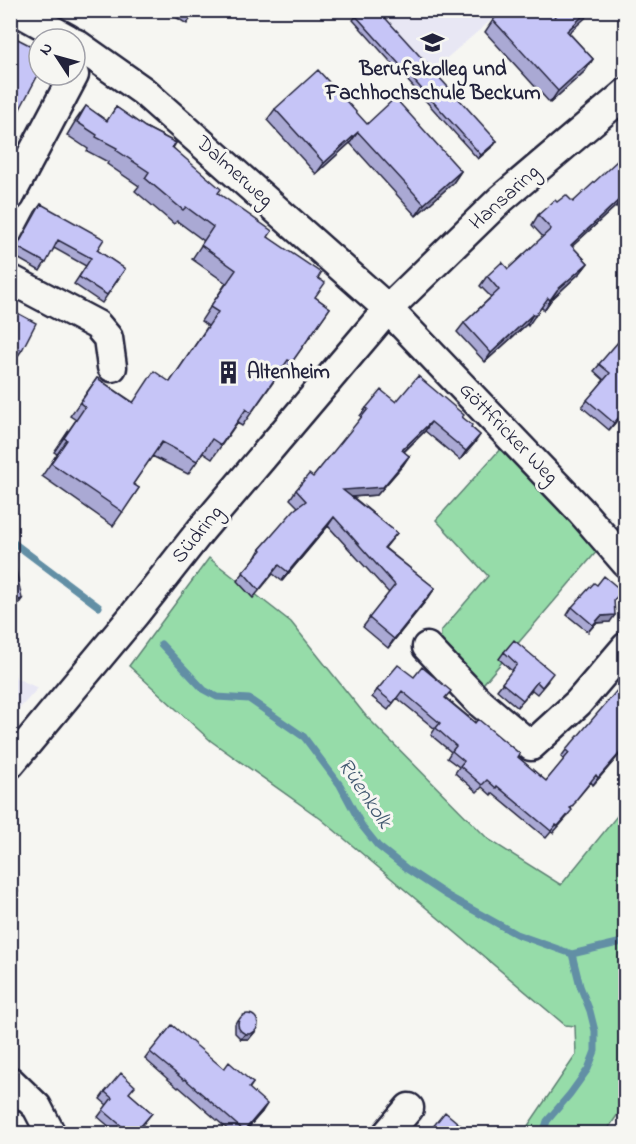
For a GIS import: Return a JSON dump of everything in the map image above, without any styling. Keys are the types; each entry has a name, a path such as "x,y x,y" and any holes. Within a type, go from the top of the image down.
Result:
{"street":[{"name":"Dalmerweg","path":"16,10 38,27"},
{"name":"Dalmerweg","path":"87,62 143,91 388,309"},
{"path":"10,196 61,87"},
{"name":"Hansaring","path":"388,309 501,199 626,93"},
{"path":"10,279 97,325 108,338 112,367"},
{"name":"Göttfricker Weg","path":"388,309 581,511 626,562"},
{"name":"Südring","path":"10,764 134,615 201,530 388,309"},
{"path":"427,647 478,701 531,746 578,703 626,647"},
{"path":"10,1082 37,1107 51,1134"},
{"path":"387,1134 409,1108"}],"shaded area":[{"name":"Berufskolleg und Fachhochschule Beckum","path":"371,11 502,11 429,73"},
{"path":"11,661 16,678 38,688 11,718"}],"green space":[{"path":"502,447 598,550 478,690 440,647 441,631 488,576 436,520"},
{"path":"209,558 291,622 366,716 488,839 561,885 625,806 625,1104 605,1133 523,1133 576,1055 575,1026 565,1025 321,819 211,741 129,666"}],"building":[{"path":"362,10 378,10 497,141 481,155 356,16"},
{"path":"504,10 549,10 555,17 562,10 589,10 567,31 593,59 558,91 493,20"},
{"path":"10,35 27,44 27,87 32,87 10,128 10,84 13,80 10,78"},
{"path":"318,70 367,124 395,98 461,171 424,204 358,132 324,163 275,109"},
{"name":"Altenheim","path":"86,106 107,121 116,107 145,127 176,143 172,147 221,189 218,193 272,231 268,237 321,273 318,278 325,283 315,297 330,308 292,362 288,360 251,413 246,409 221,445 212,439 197,461 162,442 133,484 139,488 123,512 51,463 67,440 64,438 85,407 80,403 97,378 133,403 154,371 170,382 218,312 210,307 236,270 201,245 213,227 186,207 183,210 145,178 149,172 77,122"},
{"path":"618,160 622,164 626,161 626,199 623,196 571,245 588,263 557,290 550,300 548,298 535,316 533,314 491,353 464,323 499,290 487,276 502,262 508,269 551,229 538,215 555,200 557,202 566,195 573,202"},
{"path":"41,204 104,239 97,250 125,269 107,295 79,277 91,258 58,240 46,263 17,247"},
{"path":"10,309 36,323 22,350 10,344"},
{"path":"626,333 626,409 614,423 587,400 610,373 599,364"},
{"path":"418,376 464,415 462,417 480,435 466,451 431,422 402,450 409,456 383,487 343,490 397,533 384,548 435,588 394,639 369,618 395,585 334,517 288,572 279,565 259,590 243,572 294,510 306,501 296,490 309,474 313,477 381,390 396,402"},
{"path":"10,551 12,551 22,599 10,602"},
{"path":"604,576 622,591 614,600 615,615 601,616 593,625 572,607 594,583 597,585"},
{"path":"514,640 553,673 542,687 537,682 523,700 502,683 517,664 504,652"},
{"path":"398,665 414,677 422,667 451,691 445,698 475,723 478,719 520,754 518,757 546,781 569,753 566,750 626,680 626,746 598,778 596,775 570,808 572,810 551,831 497,786 496,788 487,780 482,785 460,766 464,761 452,751 456,746 436,728 440,723 402,691 393,703 377,690"},
{"path":"10,884 18,891 10,900"},
{"path":"244,1014 252,1014 258,1020 258,1028 252,1034 244,1034 238,1028 238,1020"},
{"path":"172,1025 224,1069 229,1062 253,1083 249,1088 267,1104 244,1131 185,1079 150,1052"},
{"path":"121,1073 135,1086 129,1093 152,1113 134,1134 131,1134 103,1110 112,1098 105,1092"},
{"path":"445,1112 471,1134 427,1134"},
{"path":"10,1120 19,1128 14,1134 10,1134"}],"waterway":[{"name":"Rüenkolk","path":"10,540 99,607"},
{"name":"Rüenkolk","path":"161,644 204,690 217,697 249,699 304,737 340,785 362,826 378,846 407,869 448,896 516,934 572,954 626,941"},
{"path":"543,1134 547,1121 588,1069 595,1051 595,1031 572,954"}],"place":[{"name":"Berufskolleg und Fachhochschule Beckum","path":"433,42"},
{"name":"Altenheim","path":"229,373"}]}
